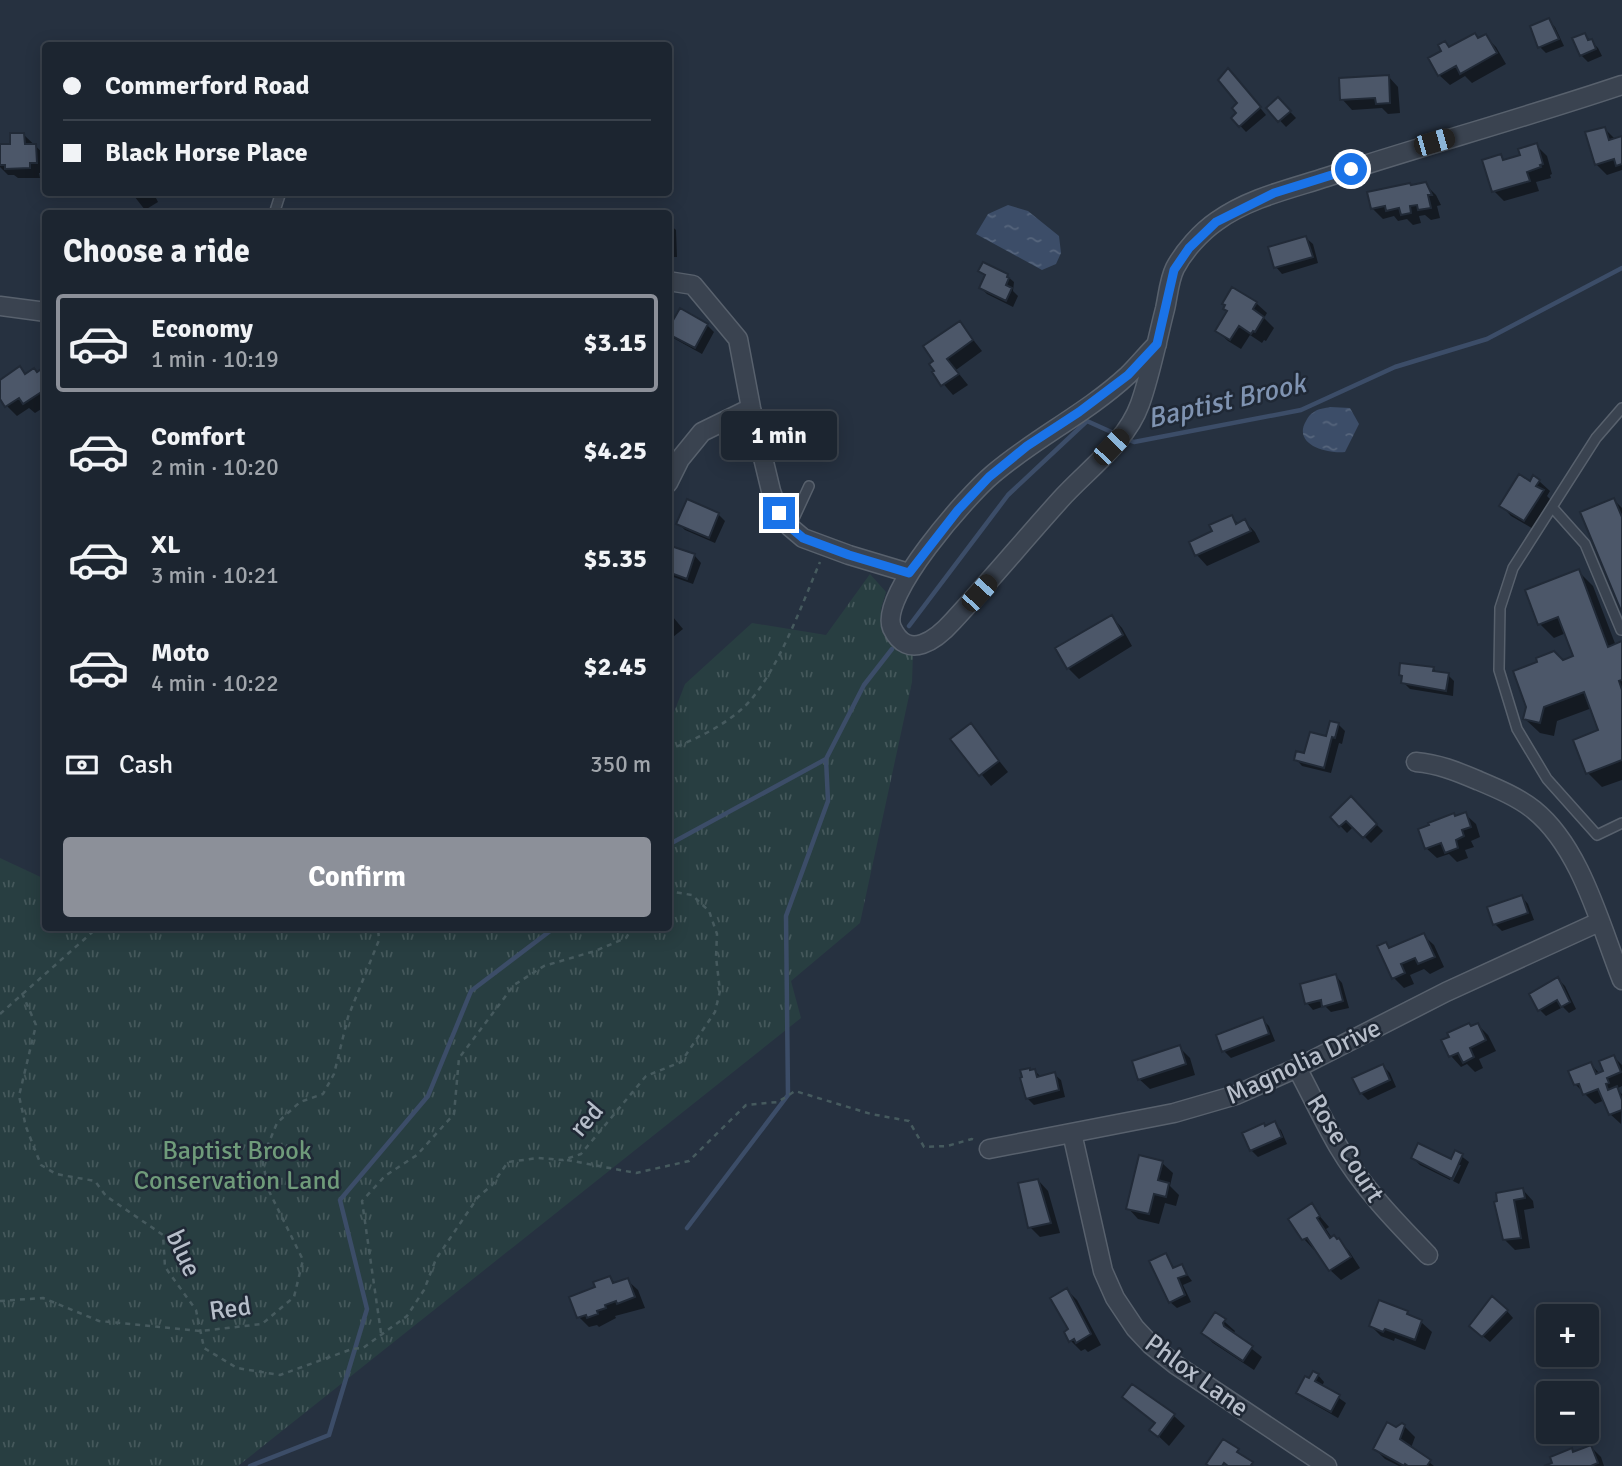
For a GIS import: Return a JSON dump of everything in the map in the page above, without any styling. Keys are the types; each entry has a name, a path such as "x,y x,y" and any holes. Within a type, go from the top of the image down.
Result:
{"street":[{"path":"1157,344 1128,375 1027,446 989,477 958,510 909,573 890,613 890,625 897,636 909,644 922,645 934,641 1036,526 1125,432 1139,408 1157,344 1174,270 1189,248 1216,222 1274,193 1622,85"},
{"path":"672,282 693,285 737,339 771,491 779,513 790,527 803,538 909,573"},
{"path":"0,306 42,311"},
{"path":"672,475 680,459 702,432 751,408"},
{"path":"1416,762 1446,767 1495,787 1533,809 1573,859 1622,980"},
{"name":"Magnolia Drive","path":"989,1149 1174,1114 1236,1095 1297,1068 1446,992 1599,922"},
{"name":"Rose Court","path":"1297,1068 1355,1172 1382,1207 1428,1255"},
{"name":"Phlox Lane","path":"1072,1133 1103,1270 1115,1298 1135,1328 1176,1365 1327,1466"}],"lane":[{"path":"1622,408 1596,438 1513,568 1500,608 1499,670 1517,729 1548,779 1597,835 1622,823"},
{"path":"790,527 809,486"},
{"path":"1552,507 1585,544 1620,629"}],"path":[{"path":"672,749 698,739 743,708 772,669 827,547"},
{"name":"red","path":"363,1348 407,1316 424,1290 436,1259 478,1198 492,1185 508,1163 538,1158 563,1160 581,1154 646,1076 681,1062 715,1012 720,991 716,957 717,933 709,911 692,895 672,891"},
{"path":"0,1014 94,931"},
{"name":"Red","path":"0,1301 43,1298 99,1321 201,1331 262,1324 294,1297 303,1260 269,1191 262,1159 276,1123 300,1102 323,1094 334,1074 348,1017 379,940 378,931"},
{"path":"381,1334 362,1201 385,1176 417,1155 454,1114 459,1058 514,985 544,966 595,951 626,938 630,931"},
{"name":"blue","path":"22,993 36,1025 19,1096 26,1128 41,1165 56,1174 95,1181 106,1196 163,1235 165,1267 196,1310 204,1348 237,1368 280,1375 352,1349 363,1348"},
{"path":"563,1160 636,1173 689,1161 747,1105 778,1102 795,1091 872,1114 909,1121 924,1147 947,1146 972,1139 989,1149"}],"green space":[{"name":"Baptist Brook Conservation Land","path":"870,574 886,592 881,609 884,628 913,653 912,682 860,923 791,981 801,1018 238,1466 0,1466 0,858 42,878 42,931 672,931 672,717 685,684 752,623 826,635"}],"water":[{"path":"1008,205 1028,211 1059,236 1061,253 1056,264 1042,270 976,234 988,214"},
{"path":"1330,407 1350,408 1359,424 1345,452 1321,449 1308,442 1304,436 1303,429 1309,416 1317,410"}],"building":[{"path":"1549,18 1559,39 1538,48 1530,26"},
{"path":"1475,33 1478,38 1486,34 1497,53 1460,74 1456,66 1438,76 1428,58 1441,51 1438,45 1445,41 1449,47"},
{"path":"1585,33 1588,40 1592,39 1596,49 1580,56 1572,38"},
{"path":"1228,68 1261,107 1239,127 1231,118 1236,113 1232,108 1237,103 1218,80"},
{"path":"1389,75 1390,103 1376,104 1375,98 1340,100 1339,78"},
{"path":"1278,97 1291,111 1278,122 1266,108"},
{"path":"1605,127 1609,140 1622,136 1622,164 1616,166 1614,159 1595,165 1585,132"},
{"path":"10,133 24,133 25,144 36,144 37,163 30,163 30,168 5,169 5,165 0,165 0,144 10,144"},
{"path":"1537,143 1543,164 1527,172 1530,181 1492,192 1482,160 1501,154 1503,160 1520,155 1518,149"},
{"path":"1426,182 1432,195 1428,195 1431,208 1418,210 1417,205 1410,206 1411,213 1401,215 1399,208 1386,211 1385,206 1371,209 1367,192"},
{"path":"1306,236 1313,257 1274,268 1268,247"},
{"path":"983,262 1008,274 1006,285 1012,288 1006,301 979,288 985,275 978,271"},
{"path":"1232,287 1257,302 1253,309 1264,317 1255,332 1251,334 1239,326 1230,340 1215,331 1227,311 1222,304"},
{"path":"680,308 708,324 695,348 672,336 672,322"},
{"path":"960,321 973,340 947,359 959,374 941,386 929,364 933,361 923,346"},
{"path":"20,366 25,374 34,368 37,372 42,368 42,392 23,404 19,398 5,407 0,399 0,380"},
{"path":"1519,474 1530,481 1533,475 1540,480 1536,486 1544,490 1524,521 1499,506"},
{"path":"1614,498 1622,517 1622,613 1580,512"},
{"path":"687,499 719,513 709,538 676,524"},
{"path":"1232,515 1236,524 1245,519 1251,531 1195,556 1189,542 1212,531 1209,525"},
{"path":"672,546 695,554 687,579 672,573"},
{"path":"1579,569 1608,647 1622,641 1622,680 1619,681 1622,690 1622,760 1586,774 1573,740 1598,730 1584,692 1544,707 1540,723 1523,719 1526,707 1513,671 1537,662 1536,658 1554,651 1563,660 1573,656 1558,617 1538,625 1525,590"},
{"path":"1112,615 1123,635 1067,669 1055,648"},
{"path":"1400,663 1434,667 1433,671 1449,673 1446,691 1401,683"},
{"path":"1330,721 1339,723 1335,738 1332,737 1324,768 1294,760 1296,751 1304,753 1310,732 1326,736"},
{"path":"971,723 999,761 979,776 950,739"},
{"path":"1351,796 1377,824 1363,838 1346,821 1339,827 1330,817"},
{"path":"1466,812 1471,827 1462,830 1464,836 1456,840 1458,848 1445,853 1441,843 1425,849 1418,829 1454,813 1455,816"},
{"path":"1522,895 1528,913 1493,925 1487,907"},
{"path":"1424,933 1435,957 1418,964 1415,958 1401,964 1405,973 1392,979 1377,946 1386,942 1389,948"},
{"path":"1336,974 1343,1001 1322,1007 1321,1000 1305,1004 1300,984"},
{"path":"1558,977 1570,1002 1561,1007 1557,1000 1538,1011 1529,994"},
{"path":"1263,1017 1269,1034 1222,1052 1216,1035"},
{"path":"1469,1023 1471,1026 1478,1023 1486,1040 1470,1048 1474,1057 1463,1063 1458,1053 1449,1057 1441,1040 1449,1037 1447,1033"},
{"path":"1180,1045 1186,1064 1138,1080 1132,1061"},
{"path":"1614,1055 1621,1072 1607,1078 1609,1083 1606,1084 1608,1090 1617,1086 1622,1110 1609,1115 1598,1089 1583,1095 1579,1084 1574,1085 1568,1071 1591,1062 1596,1074 1603,1071 1599,1061"},
{"path":"1383,1064 1390,1080 1360,1094 1352,1078"},
{"path":"1035,1069 1037,1077 1055,1072 1059,1090 1026,1099 1020,1070"},
{"path":"1275,1121 1282,1137 1250,1151 1242,1133"},
{"path":"1418,1143 1451,1159 1455,1150 1463,1154 1452,1179 1411,1158"},
{"path":"1139,1155 1163,1161 1158,1180 1169,1183 1166,1197 1154,1194 1149,1214 1126,1209"},
{"path":"1038,1179 1051,1223 1028,1228 1018,1183"},
{"path":"1523,1188 1525,1198 1514,1200 1521,1238 1503,1240 1494,1202 1497,1201 1496,1193"},
{"path":"1312,1203 1320,1216 1317,1218 1330,1238 1334,1235 1339,1238 1351,1257 1329,1271 1307,1238 1302,1240 1288,1219"},
{"path":"1166,1253 1173,1268 1182,1264 1187,1275 1178,1278 1185,1295 1169,1303 1149,1261"},
{"path":"610,1276 613,1283 628,1278 635,1297 617,1304 616,1301 605,1305 606,1308 597,1311 598,1314 587,1318 586,1315 577,1318 569,1297 595,1287 593,1282"},
{"path":"1067,1288 1091,1334 1076,1343 1074,1339 1069,1342 1064,1332 1068,1329 1050,1298"},
{"path":"1492,1296 1508,1310 1482,1337 1469,1326"},
{"path":"1379,1300 1408,1311 1407,1314 1422,1320 1415,1340 1369,1326"},
{"path":"1215,1312 1226,1319 1224,1326 1253,1346 1243,1361 1201,1333"},
{"path":"1313,1371 1319,1374 1315,1381 1340,1395 1331,1412 1296,1393 1305,1376 1309,1378"},
{"path":"1132,1384 1175,1414 1158,1437 1149,1430 1155,1423 1122,1397"},
{"path":"1387,1422 1396,1427 1402,1423 1405,1425 1400,1439 1431,1460 1427,1466 1404,1466 1373,1449"},
{"path":"1223,1439 1239,1449 1237,1452 1253,1462 1253,1466 1206,1464"},
{"path":"1591,1445 1598,1463 1591,1466 1544,1466 1552,1463 1550,1457 1572,1448 1573,1452"}],"waterway":[{"name":"Baptist Brook","path":"1126,439 1134,442 1301,410 1395,367 1487,339 1622,268"},
{"name":"Baptist Brook","path":"909,626 1008,495 1087,421 1118,435"},
{"name":"Baptist Brook","path":"672,843 826,759 864,685 892,649"},
{"path":"687,1228 788,1095 786,916 828,801 826,759"},
{"name":"Baptist Brook","path":"250,1466 329,1435 367,1309 340,1200 428,1096 471,991 550,931"}],"route":[{"path":"779,513 803,538 909,573 958,510 989,477 1027,446 1128,375 1157,344 1174,270 1189,248 1216,222 1274,193 1351,169"}]}
